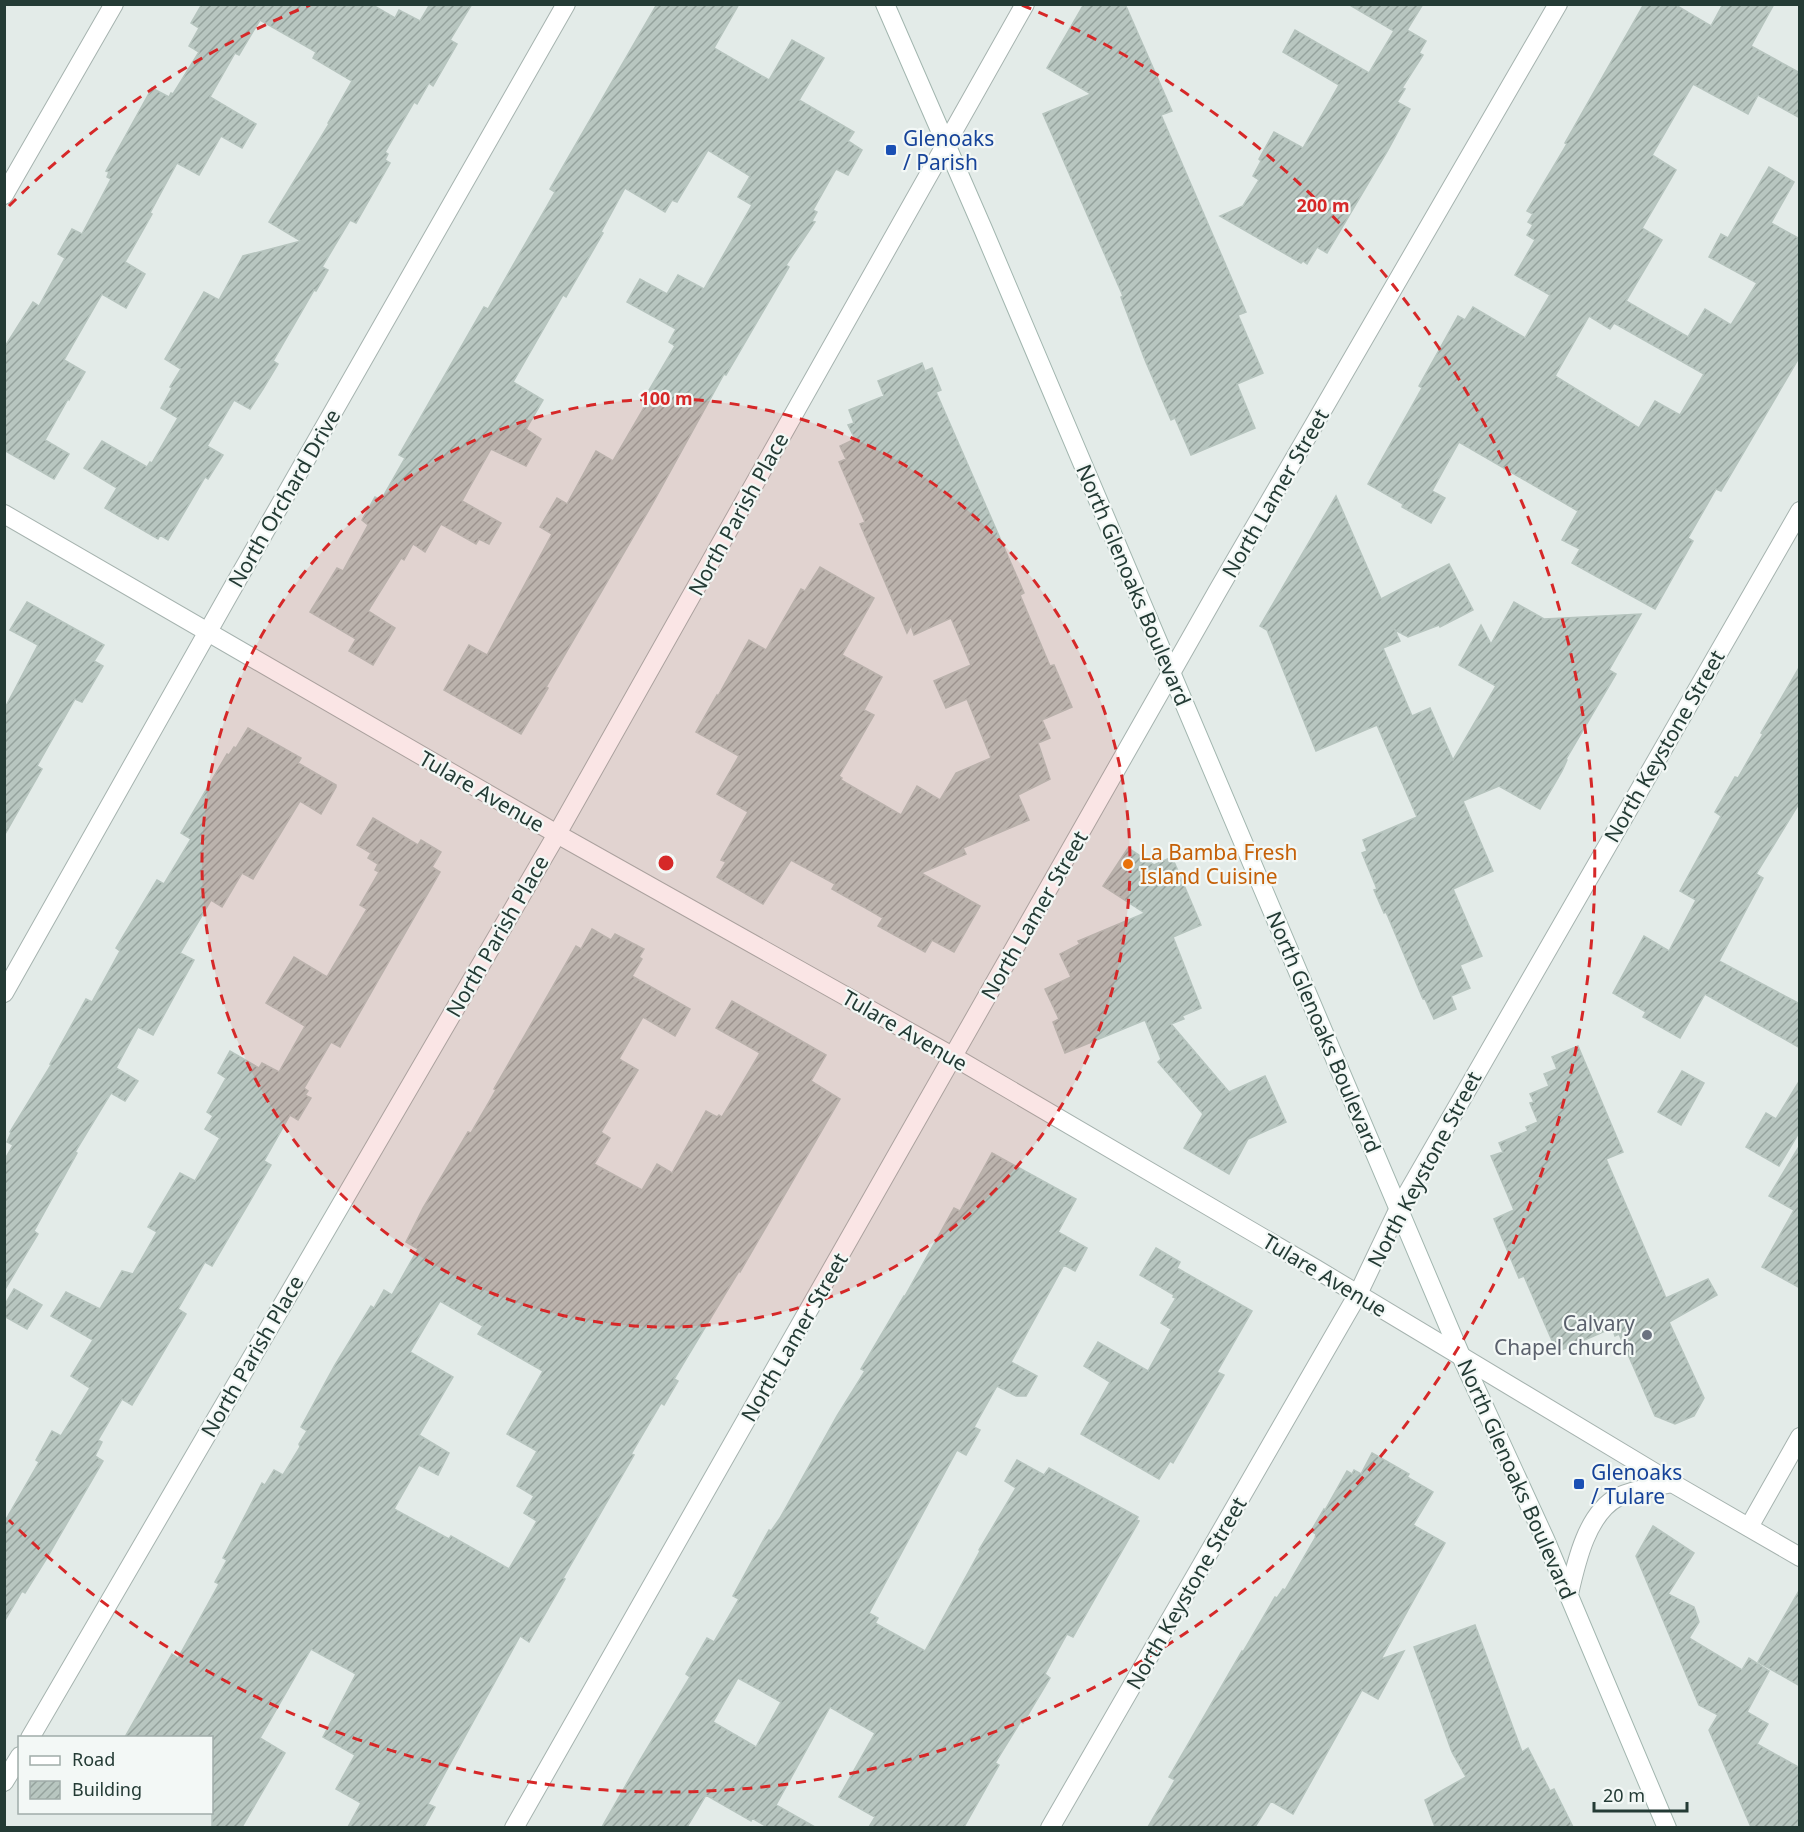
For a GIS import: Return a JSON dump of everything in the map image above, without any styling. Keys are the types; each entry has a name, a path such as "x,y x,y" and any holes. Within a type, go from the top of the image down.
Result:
{"street":[{"path":"4,195 114,4"},
{"name":"North Orchard Drive","path":"4,993 567,4"},
{"name":"North Glenoaks Boulevard","path":"885,4 1461,1356 1569,1594 1667,1827"},
{"name":"North Parish Place","path":"31,1736 557,834 1025,4"},
{"name":"North Lamer Street","path":"514,1827 1171,673 1558,4"},
{"name":"North Keystone Street","path":"1050,1827 1358,1294 1399,1208 1800,511"},
{"name":"Tulare Avenue","path":"4,514 557,834 954,1057 1800,1557"},
{"path":"1749,1527 1800,1437"},
{"path":"1569,1594 1579,1552 1598,1515 1618,1498 1641,1489 1672,1483"},
{"path":"4,1782 18,1759"}],"building":[{"path":"202,4 371,4 395,18 399,10 420,21 430,4 472,4 450,40 457,44 433,86 429,83 417,104 414,102 385,152 388,154 385,160 390,163 372,195 356,223 350,220 322,267 328,270 273,361 278,364 250,409 234,400 207,446 223,455 208,479 205,477 168,540 160,535 158,539 105,508 117,488 84,468 102,441 147,467 150,462 152,463 178,418 161,408 181,369 165,359 204,292 219,300 243,256 301,241 269,222 329,124 352,81 313,58 316,52 260,20 239,55 235,53 210,97 256,124 242,148 221,136 199,175 177,163 125,262 145,274 126,308 102,294 64,360 85,372 45,440 69,454 54,479 4,450 4,348 33,302 39,306 65,258 58,254 72,229 82,234 111,179 107,177 109,172 106,171 152,88 169,97 171,93 173,94 199,52 189,46 199,28 191,23"},
{"path":"657,4 739,4 714,48 769,80 792,40 824,58 799,100 854,132 848,141 862,150 848,175 836,169 813,210 817,212 812,221 815,222 786,265 789,267 726,375 724,374 521,734 444,690 469,645 487,655 552,534 540,527 557,498 567,504 596,451 613,461 652,394 648,392 675,346 669,342 676,329 627,302 640,279 667,294 678,275 704,289 752,205 738,197 750,176 708,150 677,202 672,200 665,212 625,188 601,232 603,233 566,297 563,295 513,382 543,400 526,429 541,439 526,466 491,449 462,501 501,523 489,544 479,539 476,544 441,524 425,552 413,544 404,560 401,558 368,611 395,628 373,665 349,651 356,639 310,612 337,568 343,571 368,525 362,520 375,497 381,500 405,458 399,455 484,307 488,309 555,192 550,189"},
{"path":"1084,4 1125,4 1172,111 1161,115 1246,312 1238,315 1263,373 1237,384 1255,428 1191,455 1175,418 1171,420 1145,360 1121,297 1123,296 1043,114 1091,94 1047,68"},
{"path":"1348,4 1423,4 1407,30 1426,41 1419,53 1423,55 1402,88 1405,89 1397,102 1410,109 1388,150 1327,253 1317,247 1307,264 1303,261 1301,263 1220,216 1243,206 1259,180 1253,176 1261,161 1259,159 1274,132 1303,148 1339,85 1283,52 1295,30 1369,73 1394,31"},
{"path":"1644,4 1674,4 1711,26 1723,4 1774,4 1751,46 1800,73 1800,118 1758,95 1748,114 1693,84 1652,155 1676,170 1642,228 1662,240 1626,301 1688,337 1705,309 1731,325 1757,283 1709,257 1721,234 1728,238 1769,167 1794,182 1771,223 1800,239 1800,356 1721,491 1716,489 1688,538 1693,541 1655,609 1572,563 1580,549 1562,540 1578,511 1459,442 1432,491 1445,498 1431,523 1368,484 1422,388 1419,386 1458,316 1465,320 1473,307 1525,338 1550,295 1515,275 1535,240 1527,235 1533,225 1528,222 1533,214 1527,211 1567,144 1565,143","holes":["1589,316 1610,329 1614,323 1704,374 1680,415 1655,401 1639,428 1555,376"]},
{"path":"922,363 925,371 932,368 941,390 936,392 1024,593 1020,595 1050,666 1054,665 1072,707 1042,720 1050,738 1038,743 1050,779 1018,795 1029,820 963,848 966,854 921,873 980,906 954,952 932,940 925,952 878,926 883,918 832,889 835,884 791,860 763,904 717,877 726,862 721,860 748,812 717,794 739,756 696,732 749,640 766,650 801,589 805,591 820,567 874,598 842,655 882,677 864,710 874,715 839,776 841,780 901,815 917,786 940,800 956,773 991,758 967,699 946,708 934,681 971,665 951,618 914,635 911,626 907,633 860,524 865,522 839,462 846,459 840,446 855,439 848,425 854,423 849,410 884,396 878,381"},
{"path":"1336,496 1381,599 1449,564 1473,610 1440,627 1439,625 1408,637 1395,630 1400,641 1383,648 1412,716 1430,708 1453,760 1496,686 1459,665 1481,625 1491,644 1514,602 1544,619 1641,614 1609,670 1616,674 1566,759 1562,771 1540,809 1499,786 1463,801 1493,871 1453,889 1482,956 1460,965 1470,988 1451,996 1456,1009 1434,1019 1374,890 1377,889 1362,853 1367,851 1363,840 1417,817 1377,725 1316,751 1267,630 1260,626"},
{"path":"27,602 104,645 94,661 103,666 82,702 75,699 37,766 42,769 4,836 4,710 38,645 10,630"},
{"path":"1800,666 1800,802 1756,874 1763,878 1719,961 1800,1004 1800,1048 1705,994 1680,1038 1643,1017 1646,1012 1613,993 1644,936 1669,951 1696,900 1680,891 1721,816 1715,812 1735,777 1738,778"},
{"path":"248,728 301,758 298,763 336,787 321,814 300,801 253,879 242,873 222,907 211,900 180,953 194,960 153,1035 138,1027 116,1068 138,1081 125,1101 111,1093 75,1152 77,1153 34,1231 38,1234 4,1291 4,1161 13,1145 7,1142 10,1132 51,1065 86,999 92,1002 120,951 116,948 157,880 164,884 191,839 181,833 227,754 229,755 234,747 236,748"},
{"path":"373,818 418,845 421,840 441,852 432,867 440,872 340,1047 331,1042 304,1088 308,1091 305,1095 311,1098 298,1120 290,1115 264,1161 271,1165 212,1266 205,1262 178,1309 186,1314 132,1405 122,1399 98,1440 102,1442 95,1456 103,1461 45,1561 25,1593 22,1591 4,1622 4,1523 39,1462 36,1460 52,1431 61,1436 90,1388 71,1376 93,1340 51,1316 66,1292 100,1309 122,1271 133,1274 157,1232 148,1227 180,1173 195,1181 220,1138 205,1129 213,1116 207,1112 226,1078 218,1073 230,1051 259,1068 262,1063 279,1072 305,1026 266,1003 294,957 327,977 367,909 360,905 379,872 375,870 378,864 368,858 371,853 357,845"},
{"path":"1128,848 1154,865 1172,857 1201,925 1173,937 1201,1008 1182,1016 1184,1019 1171,1024 1229,1092 1265,1076 1286,1122 1248,1139 1229,1174 1184,1148 1203,1114 1158,1062 1161,1059 1145,1020 1065,1053 1053,1022 1059,1019 1045,989 1071,977 1060,954 1080,944 1078,941 1145,913 1103,886"},
{"path":"592,929 611,940 615,934 644,949 639,957 642,959 632,976 690,1009 675,1036 643,1017 619,1059 638,1070 601,1132 610,1138 594,1164 642,1190 657,1164 672,1173 706,1111 722,1117 760,1053 716,1028 732,1001 826,1055 811,1081 840,1099 740,1272 674,1379 678,1381 664,1405 661,1403 631,1454 634,1455 529,1642 520,1636 428,1804 435,1807 424,1827 348,1827 361,1803 336,1789 355,1755 323,1737 356,1674 311,1649 260,1738 285,1753 242,1827 212,1827 213,1736 126,1736 172,1654 178,1658 219,1584 215,1582 227,1560 223,1558 262,1483 265,1485 274,1470 283,1475 307,1431 301,1427 335,1365 371,1306 374,1308 384,1290 392,1295 418,1249 406,1242 423,1208 468,1132 471,1133 576,946 581,949","holes":["440,1301 483,1326 478,1334 543,1371 507,1434 537,1451 517,1486 534,1496 524,1513 537,1521 509,1569 451,1536 449,1539 394,1509 419,1465 438,1475 449,1453 419,1435 453,1377 410,1352"]},
{"path":"1578,1046 1623,1152 1606,1159 1666,1298 1708,1279 1717,1295 1669,1322 1704,1398 1694,1416 1675,1424 1655,1416 1619,1334 1615,1336 1612,1328 1557,1352 1524,1276 1519,1278 1494,1219 1514,1210 1491,1156 1503,1152 1499,1143 1528,1131 1526,1127 1538,1122 1530,1103 1534,1102 1530,1094 1549,1086 1544,1074 1557,1069 1552,1057"},
{"path":"1682,1071 1704,1083 1681,1125 1658,1112"},
{"path":"1800,1080 1800,1131 1779,1166 1746,1147 1766,1113 1776,1119"},
{"path":"1800,1145 1800,1288 1762,1267 1794,1210 1769,1196"},
{"path":"992,1153 1076,1199 1058,1232 1087,1248 1075,1271 1064,1265 1011,1362 1037,1376 1026,1396 1016,1396 997,1386 974,1427 980,1430 966,1455 957,1450 869,1613 878,1618 875,1623 925,1651 979,1550 1016,1488 1005,1481 1017,1460 1044,1475 1049,1468 1138,1517 1136,1520 1139,1521 1073,1637 1067,1634 1045,1674 1050,1678 995,1763 999,1765 964,1827 869,1827 875,1817 839,1797 875,1733 830,1707 776,1805 815,1827 767,1827 752,1818 751,1821 706,1795 687,1827 602,1827 690,1677 686,1674 707,1638 714,1642 739,1599 733,1596 769,1530 771,1531 780,1518 865,1371 861,1369 954,1208 960,1211","holes":["738,1678 781,1702 756,1747 713,1722"]},
{"path":"1156,1248 1180,1262 1177,1268 1252,1311 1217,1372 1224,1375 1173,1463 1170,1461 1159,1479 1081,1434 1110,1382 1084,1366 1098,1342 1148,1371 1171,1329 1161,1323 1176,1298 1140,1275"},
{"path":"14,1289 42,1305 27,1329 4,1316 4,1306"},
{"path":"1372,1453 1409,1474 1407,1477 1433,1492 1413,1525 1445,1543 1381,1659 1404,1651 1378,1699 1362,1690 1293,1814 1271,1801 1255,1827 1148,1827 1175,1780 1169,1777 1242,1651 1275,1597 1277,1598 1283,1589 1285,1590 1315,1538 1316,1534 1311,1531 1324,1509 1347,1471 1352,1474 1354,1470 1361,1474"},
{"path":"1653,1526 1694,1553 1668,1594 1694,1607 1699,1622 1689,1638 1742,1670 1749,1658 1769,1671 1747,1712 1768,1724 1757,1744 1800,1768 1800,1827 1751,1827 1709,1730 1718,1715 1699,1705 1636,1556"},
{"path":"1800,1589 1800,1686 1758,1662"},
{"path":"1475,1625 1522,1752 1528,1748 1550,1791 1554,1789 1573,1827 1435,1827 1425,1800 1466,1777 1452,1752 1414,1647"}],"place":[{"name":"Glenoaks / Parish","path":"891,150"},
{"name":"La Bamba Fresh Island Cuisine","path":"1128,864"},
{"name":"Calvary Chapel church","path":"1647,1335"},
{"name":"Glenoaks / Tulare","path":"1579,1484"}]}
